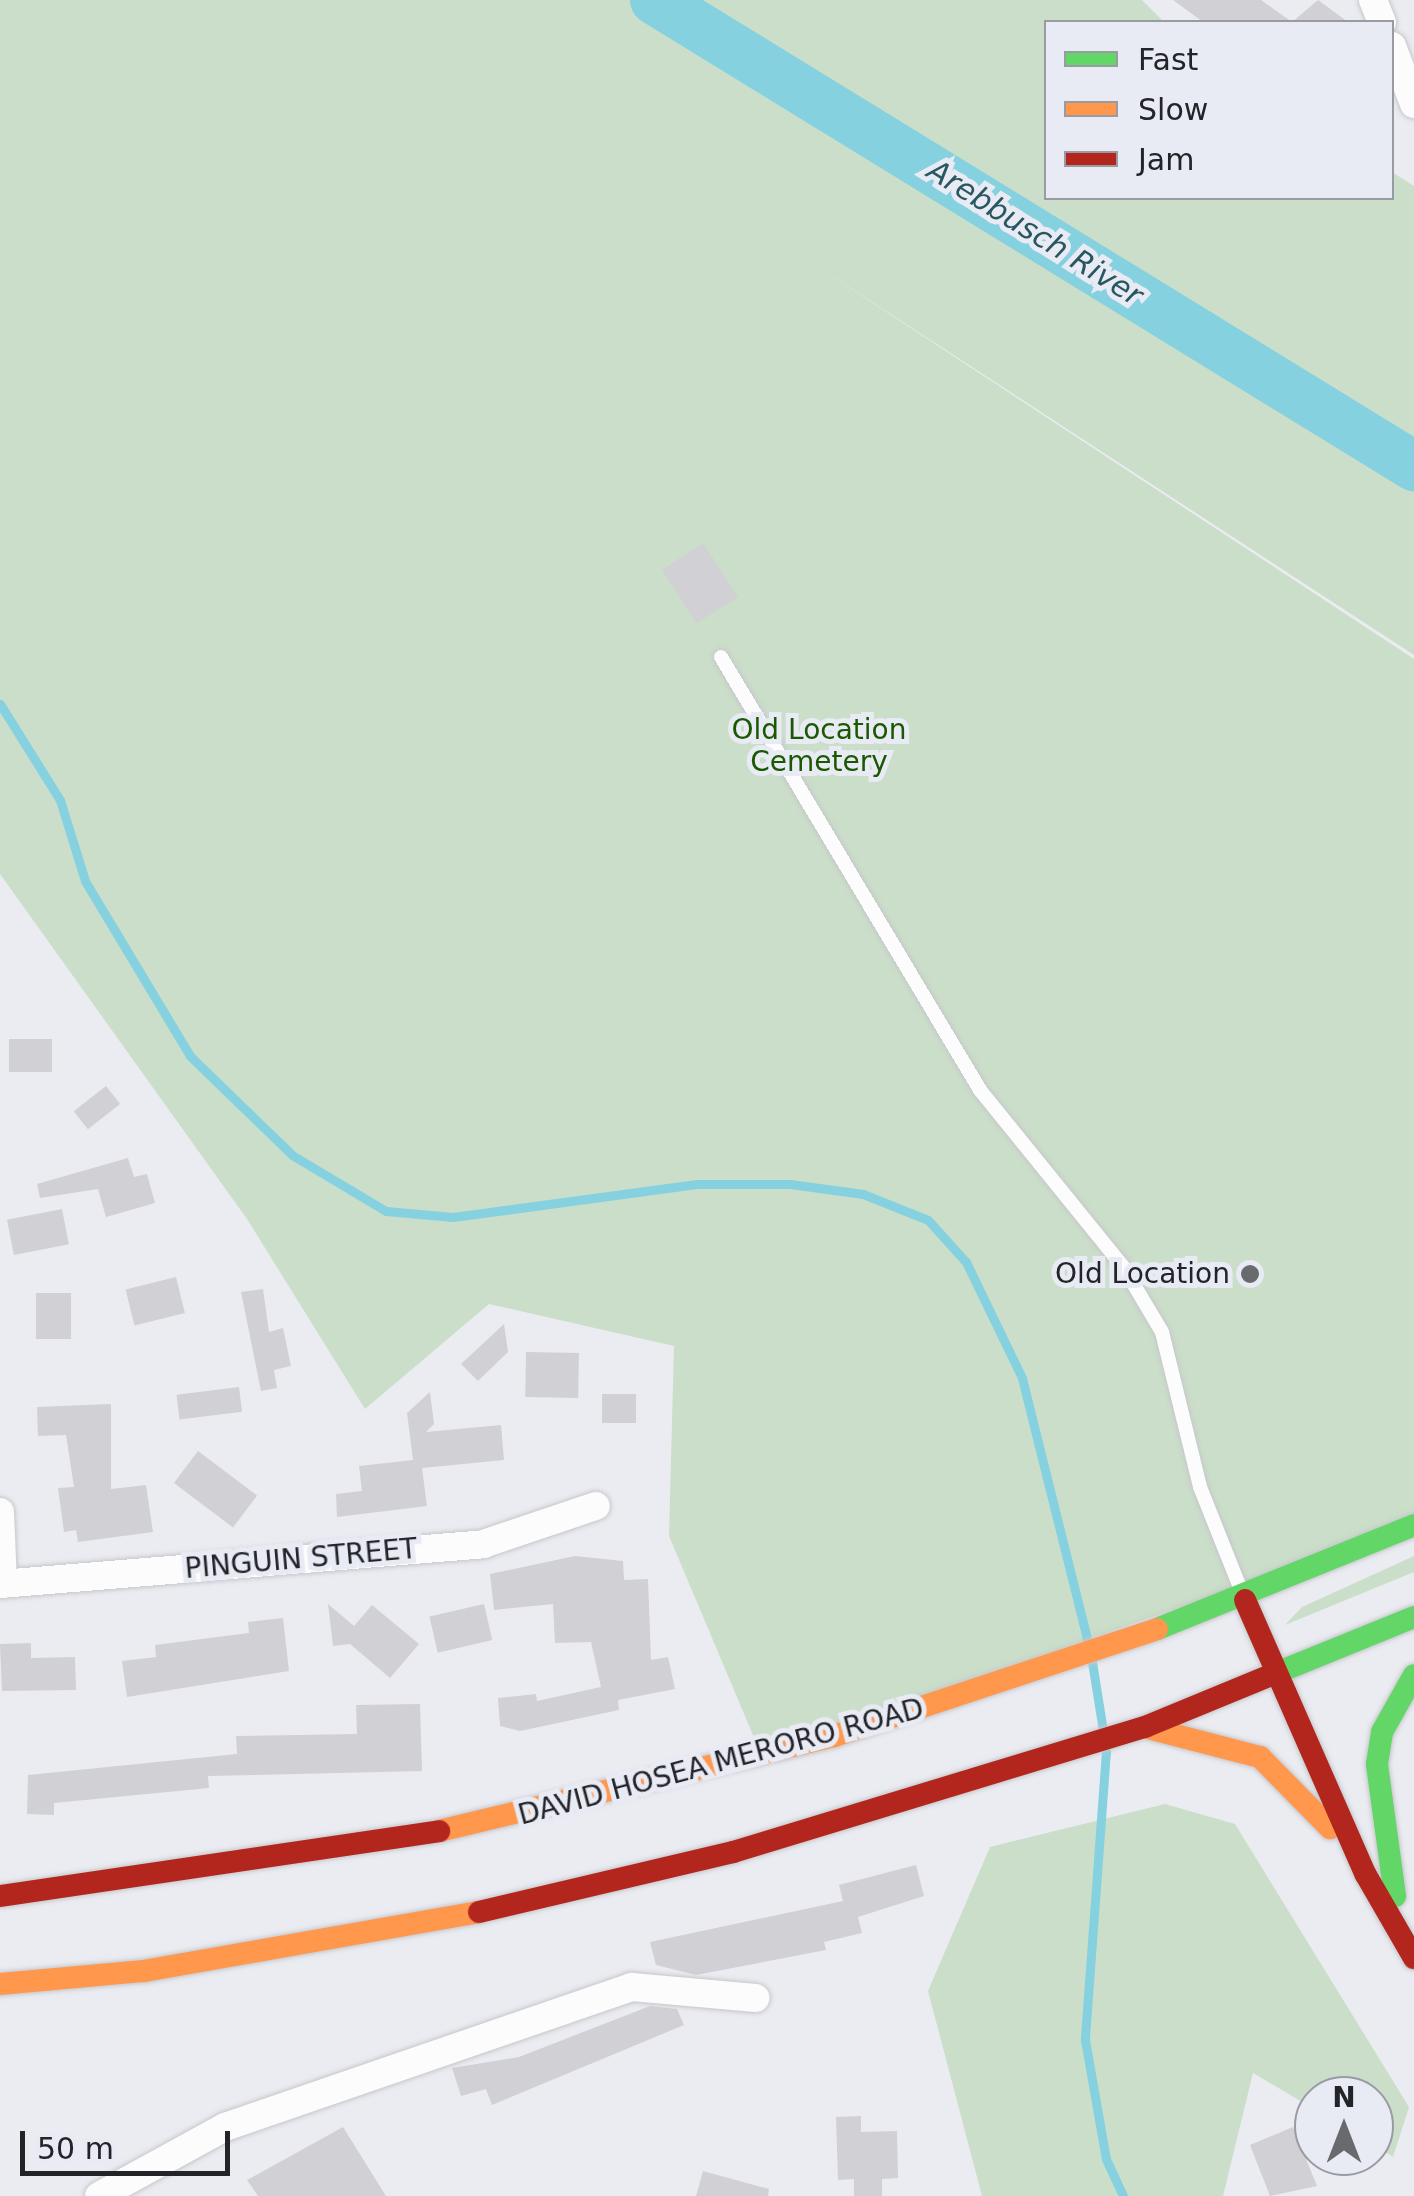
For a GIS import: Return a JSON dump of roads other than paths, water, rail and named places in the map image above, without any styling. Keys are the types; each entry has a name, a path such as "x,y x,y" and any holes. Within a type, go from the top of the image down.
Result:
{"main road":[{"name":"DAVID HOSEA MERORO ROAD","path":"0,1896 482,1825 984,1691 1245,1600 1414,1525"},
{"path":"1245,1600 1366,1874 1411,1953"},
{"path":"0,1984 144,1971 441,1921 733,1852 1137,1730 1414,1617"},
{"path":"1411,1953 1384,1850 1378,1764 1382,1732 1414,1675"},
{"path":"1137,1730 1260,1757 1292,1780 1366,1874"}],"street":[{"path":"1394,51 1414,104"},
{"name":"PINGUIN STREET","path":"1,1584 483,1544 596,1506"},
{"path":"0,1512 1,1584"},
{"path":"98,2196 225,2127 632,1987 756,1998"}],"lane":[{"path":"721,658 980,1090 1124,1268 1162,1332 1200,1487 1245,1600"}],"waterway":[{"name":"Arebbusch River","path":"655,0 1414,466"},
{"path":"0,704 60,800 85,881 190,1056 292,1155 386,1211 453,1217 697,1184 790,1184 863,1194 928,1220 966,1262 1022,1378 1088,1642"},
{"path":"1092,1662 1103,1731"},
{"path":"1106,1751 1085,2040 1106,2159 1123,2196"}],"place":[{"name":"Old Location","path":"1250,1274"}],"park label":[{"name":"Old Location Cemetery","path":"819,746"}]}
